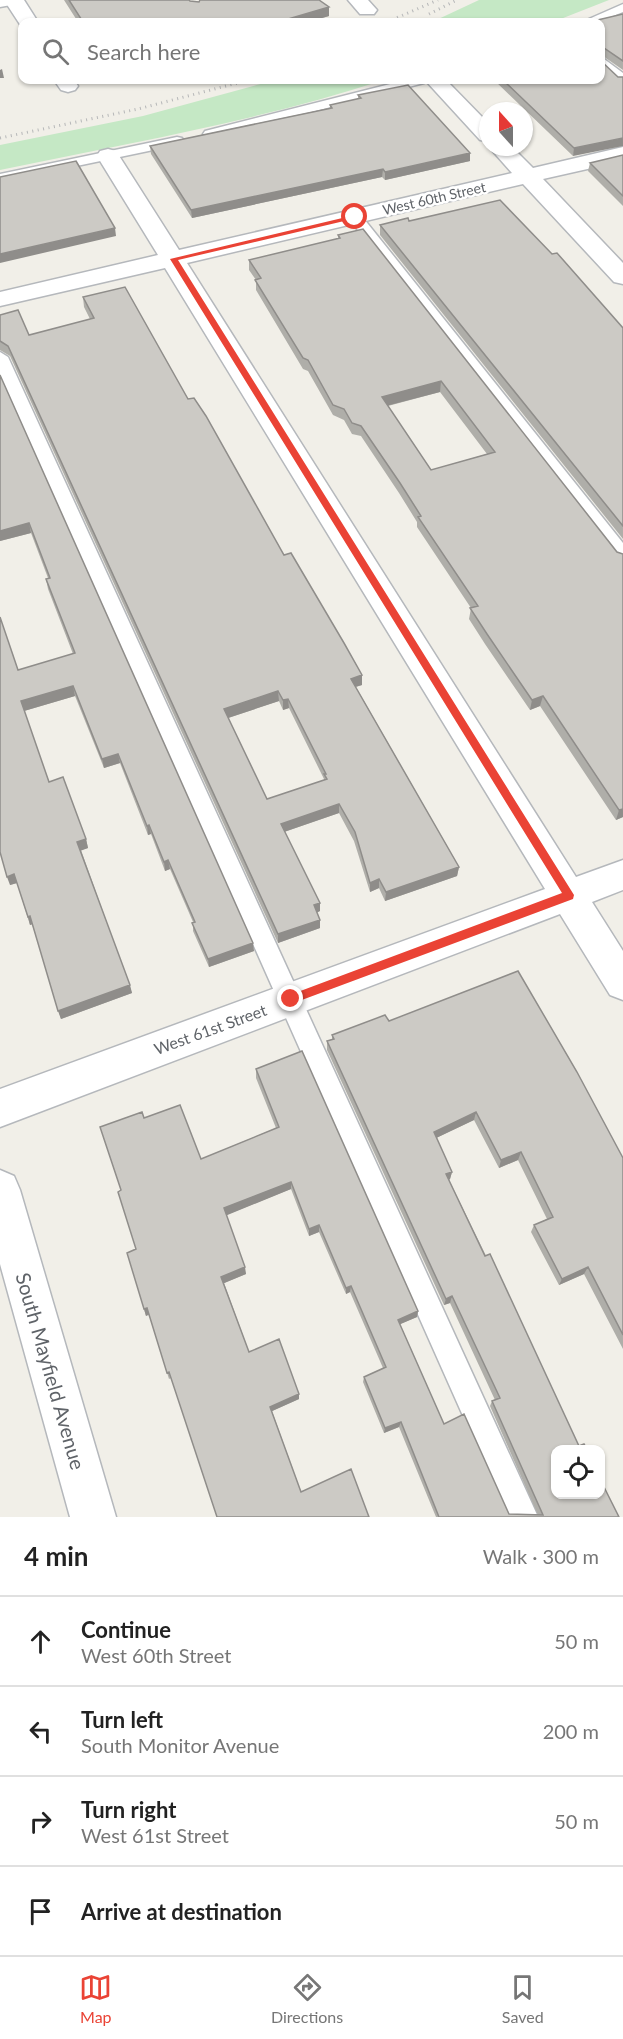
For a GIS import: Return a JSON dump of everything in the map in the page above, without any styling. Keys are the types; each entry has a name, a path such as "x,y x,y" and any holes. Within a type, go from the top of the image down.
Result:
{"street":[{"path":"15,0 26,18"},
{"path":"439,84 479,126"},
{"name":"West 60th Street","path":"0,299 623,154"},
{"path":"108,156 623,982"},
{"path":"509,156 623,277"},
{"name":"West 61st Street","path":"0,1108 623,875"},
{"name":"South Mayfield Avenue","path":"0,1190 93,1517"}],"lane":[{"path":"0,3 15,0"},
{"path":"598,18 623,8"},
{"path":"605,64 623,80"},
{"path":"0,178 237,128 404,84"},
{"path":"355,217 623,556"},
{"path":"0,357 523,1517"}],"green space":[{"path":"479,0 609,0 563,18 441,18"},
{"path":"260,84 371,84 289,108 0,170 0,145 143,116"}],"building":[{"path":"69,0 189,0 199,2 200,0 319,0 329,7 292,18 80,18"},
{"path":"623,14 623,61 605,49 605,18"},
{"path":"605,65 618,77 623,77 623,138 574,148 533,109 533,102 526,102 507,84 605,84"},
{"path":"408,85 470,153 191,210 150,146 332,108 330,105 361,98 358,95"},
{"path":"623,155 623,196 590,163"},
{"path":"76,161 115,228 0,254 0,177"},
{"path":"500,200 552,254 557,253 623,328 623,526 380,225 408,218 409,221"},
{"path":"363,229 617,552 623,554 623,809 619,810 543,696 532,700 470,608 478,606 418,517 421,516 400,483 361,426 352,423 344,409 333,405 308,360 303,358 255,280 261,278 249,260 340,238 338,235","holes":["441,381 495,452 431,470 382,397"]},
{"path":"125,287 188,399 194,398 206,416 284,555 291,553 344,643 362,675 351,679 459,867 386,892 379,879 370,883 355,832 339,804 281,824 320,903 314,905 320,920 278,934 8,346 0,341 0,315 18,310 29,335 94,318 83,297","holes":["278,691 283,700 288,699 327,779 267,799 224,709"]},
{"path":"0,375 253,943 208,959 192,923 195,922 168,860 164,862 149,825 147,826 118,754 102,759 73,686 21,701 49,782 63,777 86,839 77,842 130,985 58,1011 30,916 28,917 14,874 7,877 0,852 0,617 18,670 75,653 46,579 50,578 29,523 0,531"},
{"path":"518,971 577,1072 623,1158 623,1335 588,1267 562,1279 534,1225 553,1217 521,1152 501,1160 476,1112 434,1132 452,1172 446,1174 485,1256 490,1254 579,1445 551,1445 551,1499 605,1499 605,1489 619,1517 439,1517 401,1422 385,1428 364,1377 386,1367 351,1286 346,1288 319,1225 309,1229 291,1182 224,1208 245,1267 221,1277 249,1352 279,1339 299,1394 270,1407 301,1492 351,1469 369,1517 217,1517 147,1308 144,1309 127,1253 136,1249 118,1192 121,1190 100,1127 142,1112 144,1118 180,1105 201,1159 279,1127 256,1069 302,1051 418,1311 398,1320 444,1424 464,1414 509,1514 543,1515 492,1401 500,1398 452,1296 446,1299 327,1041 334,1039 332,1035 385,1015 389,1021"}],"railway":[{"path":"396,18 438,0"},
{"path":"429,14 457,0"},
{"path":"0,138 138,109 234,84"}],"route":[{"path":"291,999 569,895 174,259 355,217"}]}
